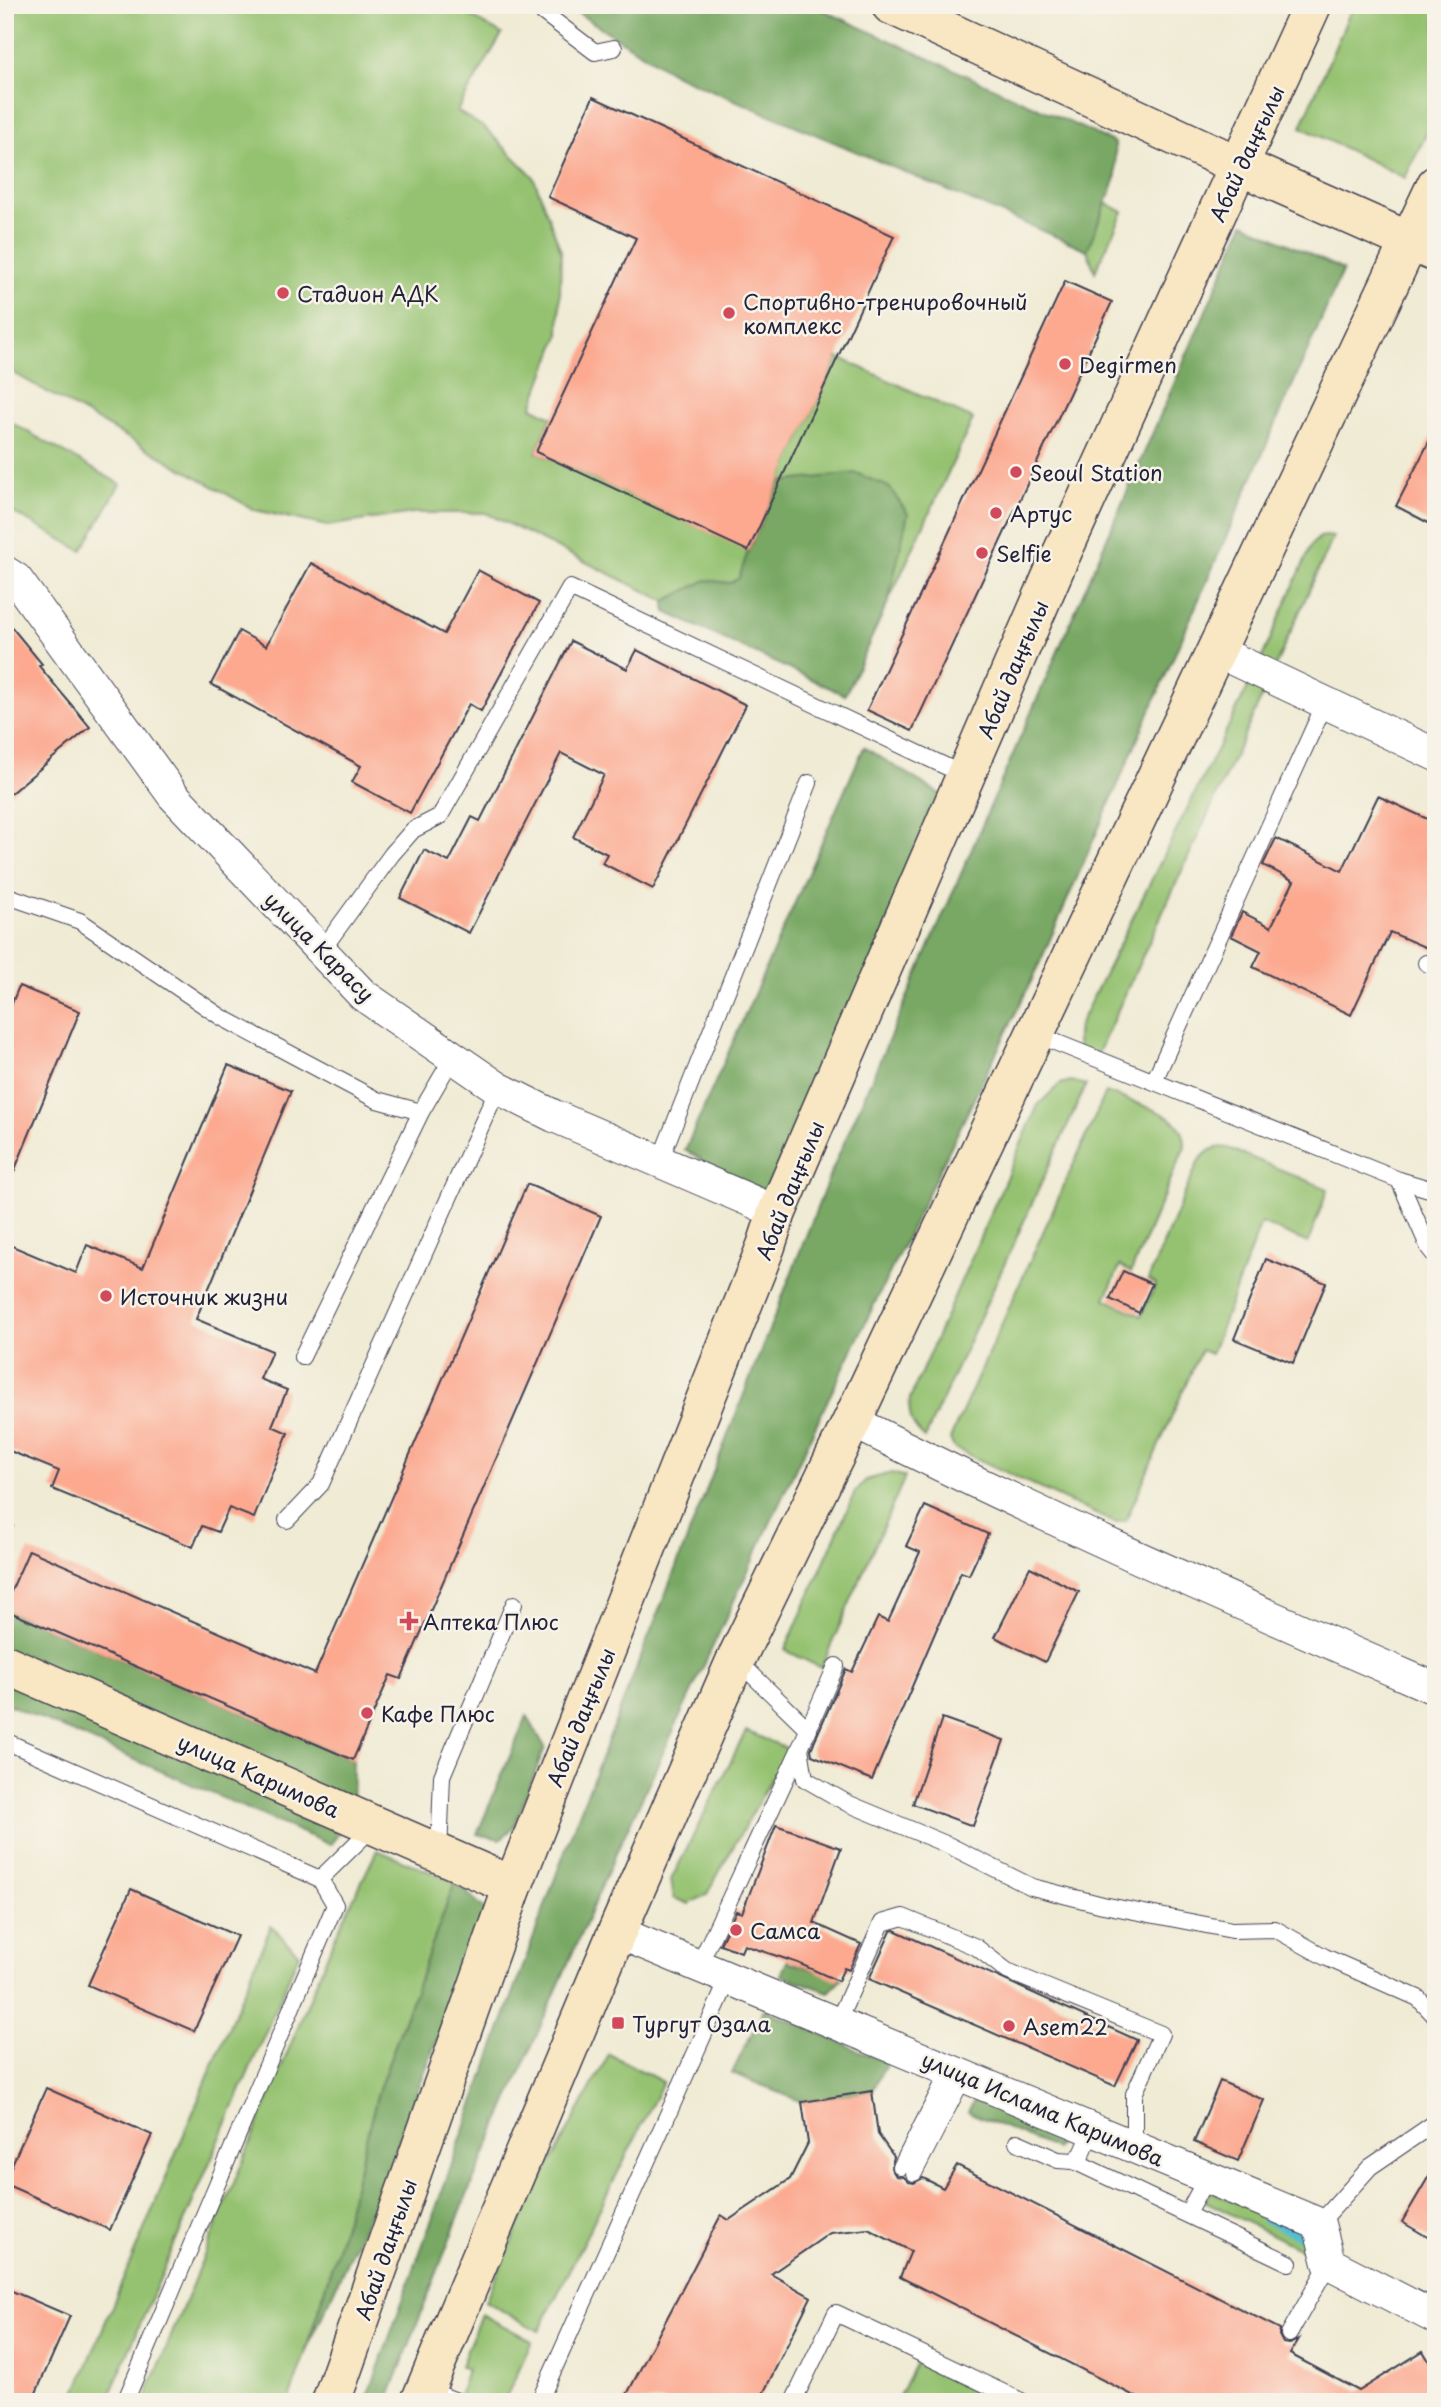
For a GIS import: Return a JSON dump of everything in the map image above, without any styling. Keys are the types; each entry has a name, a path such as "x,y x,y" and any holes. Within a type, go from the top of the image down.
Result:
{"main road":[{"path":"891,5 1423,247"},
{"name":"Абай даңғылы","path":"331,2402 513,1886 761,1259 777,1212 1061,554 1312,5"},
{"path":"435,2398 617,1932 736,1659 852,1421 1216,651 1423,247 1436,185"},
{"name":"улица Каримова","path":"5,1664 513,1886"}],"street":[{"name":"улица Карасу","path":"9,580 173,795 363,995 498,1088 659,1163 777,1212"},
{"path":"1216,651 1436,755"},
{"path":"852,1421 1002,1496 1132,1556 1436,1689"},
{"name":"улица Ислама Каримова","path":"617,1932 1320,2224"},
{"path":"1320,2224 1329,2263 1436,2318"}],"lane":[{"path":"538,7 595,52 614,48"},
{"path":"322,950 392,854 413,830 440,816 570,589 966,776"},
{"path":"1154,1081 1325,703"},
{"path":"659,1163 809,783"},
{"path":"5,895 80,921 221,1017 377,1100 421,1112"},
{"path":"1035,1034 1399,1180 1436,1191"},
{"path":"302,1357 421,1112 453,1057"},
{"path":"287,1520 321,1484 498,1088"},
{"path":"1399,1180 1429,1248 1436,1256"},
{"path":"5,1516 5,1525"},
{"path":"439,1854 442,1776 514,1604"},
{"path":"736,1659 808,1730"},
{"path":"699,1965 836,1666"},
{"path":"5,1741 320,1880 335,1905 125,2402"},
{"path":"800,1748 805,1779 847,1803 948,1845 1032,1887 1103,1905 1232,1930 1275,1929 1325,1957 1418,1998 1436,2017"},
{"path":"320,1880 374,1825"},
{"path":"837,2023 881,1923 903,1917 976,1947 1007,1971 1161,2034 1134,2094 1134,2146"},
{"path":"539,2402 729,1978"},
{"path":"908,2170 957,2073"},
{"path":"1320,2224 1370,2167 1436,2122"},
{"path":"1074,2161 1082,2154 1093,2129"},
{"path":"1017,2142 1058,2160 1074,2161 1289,2263"},
{"path":"1187,2214 1207,2177"},
{"path":"1289,2334 1329,2263"},
{"path":"793,2402 836,2313 1023,2402"}],"green space":[{"name":"Стадион АДК","path":"5,5 451,5 502,34 457,111 485,128 533,176 561,251 559,335 532,407 552,417 536,452 748,550 838,357 973,419 845,695 666,612 665,601 486,513 413,513 327,526 255,510 5,368"},
{"path":"565,5 812,5 1115,143 1116,178 1087,250 676,75"},
{"path":"1353,5 1436,5 1436,114 1405,178 1301,127"},
{"path":"1106,203 1123,212 1095,272 1087,250"},
{"path":"1244,223 1343,270 1037,969 823,1410 613,1860 465,2200 387,2402 366,2402 568,1842 830,1175"},
{"path":"5,419 120,484 82,551 5,508"},
{"path":"856,473 889,487 908,514 888,602 845,695 666,612 665,601 706,580 730,583 739,578 748,551 780,482"},
{"path":"1320,537 1333,537 1274,669 1260,662 1312,544"},
{"path":"1251,681 1266,688 1092,1066 1078,1049 1078,1027"},
{"path":"864,747 943,796 778,1191 752,1189 685,1150"},
{"path":"1071,1081 1086,1085 925,1438 912,1420 910,1398 1038,1105 1060,1084"},
{"path":"1106,1092 1164,1115 1178,1125 1185,1140 1185,1146 1131,1272 1120,1266 1105,1299 1141,1316 1156,1284 1148,1280 1198,1162 1208,1152 1219,1147 1228,1148 1328,1189 1308,1243 1261,1223 1211,1354 1201,1350 1126,1520 1115,1523 954,1448 950,1439"},
{"path":"892,1473 905,1477 821,1668 785,1650 855,1492 866,1480"},
{"path":"5,1610 353,1760 352,1816 330,1845 5,1703"},
{"path":"527,1716 545,1747 513,1829 500,1839 477,1834"},
{"path":"746,1731 788,1749 707,1894 689,1904 674,1898 671,1880"},
{"path":"377,1850 455,1882 378,2092 345,2222 288,2402 144,2402 334,1939"},
{"path":"455,1882 486,1910 380,2190 306,2351 345,2222 378,2092"},
{"path":"271,1926 299,1954 107,2402 72,2402"},
{"path":"787,1961 842,1979 829,1992 781,1975"},
{"path":"764,2009 887,2063 872,2091 802,2102 732,2073"},
{"path":"609,2054 663,2082 539,2331 485,2301 530,2201"},
{"path":"974,2100 1062,2138 1056,2149 968,2112"},
{"path":"1210,2191 1312,2234 1322,2260 1205,2201"},
{"path":"481,2314 532,2341 504,2402 474,2402 459,2396 467,2369 461,2366"},
{"path":"917,2360 1000,2402 896,2402"}],"building":[{"name":"Спортивно-тренировочный комплекс","path":"593,97 894,236 748,551 536,452 636,238 548,197"},
{"path":"1065,281 1112,302 912,731 867,710"},
{"path":"1436,428 1436,527 1396,506"},
{"path":"311,563 444,634 478,570 539,603 481,711 469,704 410,813 352,782 361,766 211,684 239,631 266,646"},
{"path":"5,619 42,664 39,666 90,727 5,798"},
{"path":"571,641 627,669 637,650 746,705 653,889 602,863 607,854 573,837 604,775 561,753 469,933 400,898 424,850 449,862 472,817 480,821"},
{"path":"1378,796 1436,823 1436,952 1390,932 1351,1015 1253,967 1261,951 1231,936 1242,912 1271,927 1294,881 1263,865 1276,838 1342,871"},
{"path":"19,986 80,1011 6,1191 5,1020"},
{"name":"Источник жизни","path":"228,1065 291,1091 196,1319 272,1351 260,1379 287,1390 272,1426 288,1433 254,1518 229,1508 218,1532 202,1526 193,1547 52,1489 59,1471 5,1449 5,1243 76,1273 87,1245 143,1268"},
{"path":"527,1184 601,1216 401,1679 390,1675 353,1760 5,1610 29,1550 315,1674"},
{"path":"1266,1259 1326,1283 1293,1363 1234,1339"},
{"path":"1123,1271 1152,1284 1139,1313 1110,1299"},
{"path":"925,1506 988,1534 969,1575 961,1572 872,1780 812,1755 811,1749 846,1669 852,1672 878,1617 888,1622 920,1552 906,1546"},
{"path":"1030,1567 1079,1592 1045,1662 995,1637"},
{"path":"942,1718 1004,1740 973,1826 913,1804"},
{"path":"776,1825 841,1848 814,1923 861,1944 849,1970 844,1968 838,1981 798,1963 744,1945 741,1952 720,1944 736,1911 742,1913"},
{"path":"131,1889 237,1936 194,2031 88,1985"},
{"path":"894,1930 1137,2040 1115,2086 869,1979 891,1931"},
{"path":"1220,2081 1264,2100 1238,2161 1194,2142"},
{"path":"46,2088 152,2135 110,2230 5,2184"},
{"path":"872,2091 878,2134 894,2157 891,2168 896,2176 914,2183 923,2178 943,2188 957,2165 1280,2329 1279,2335 1283,2343 1290,2344 1299,2339 1290,2354 1359,2391 1423,2351 1436,2373 1436,2402 1146,2402 900,2277 911,2251 868,2229 830,2233 771,2274 811,2297 759,2402 623,2402 721,2215 729,2220 790,2179 808,2143 802,2102"},
{"path":"1436,2164 1436,2242 1402,2222"},
{"path":"5,2288 70,2316 32,2402 5,2402"}],"waterway":[{"path":"1266,2218 1306,2238"}],"place":[{"name":"Стадион АДК","path":"283,293"},
{"name":"Спортивно-тренировочный комплекс","path":"729,313"},
{"name":"Degirmen","path":"1065,364"},
{"name":"Seoul Station","path":"1016,472"},
{"name":"Артус","path":"996,513"},
{"name":"Selfie","path":"982,553"},
{"name":"Источник жизни","path":"106,1296"},
{"name":"Аптека Плюс","path":"409,1621"},
{"name":"Кафе Плюс","path":"367,1713"},
{"name":"Самса","path":"736,1930"},
{"name":"Тургут Озала","path":"618,2023"},
{"name":"Asem22","path":"1009,2026"}]}
